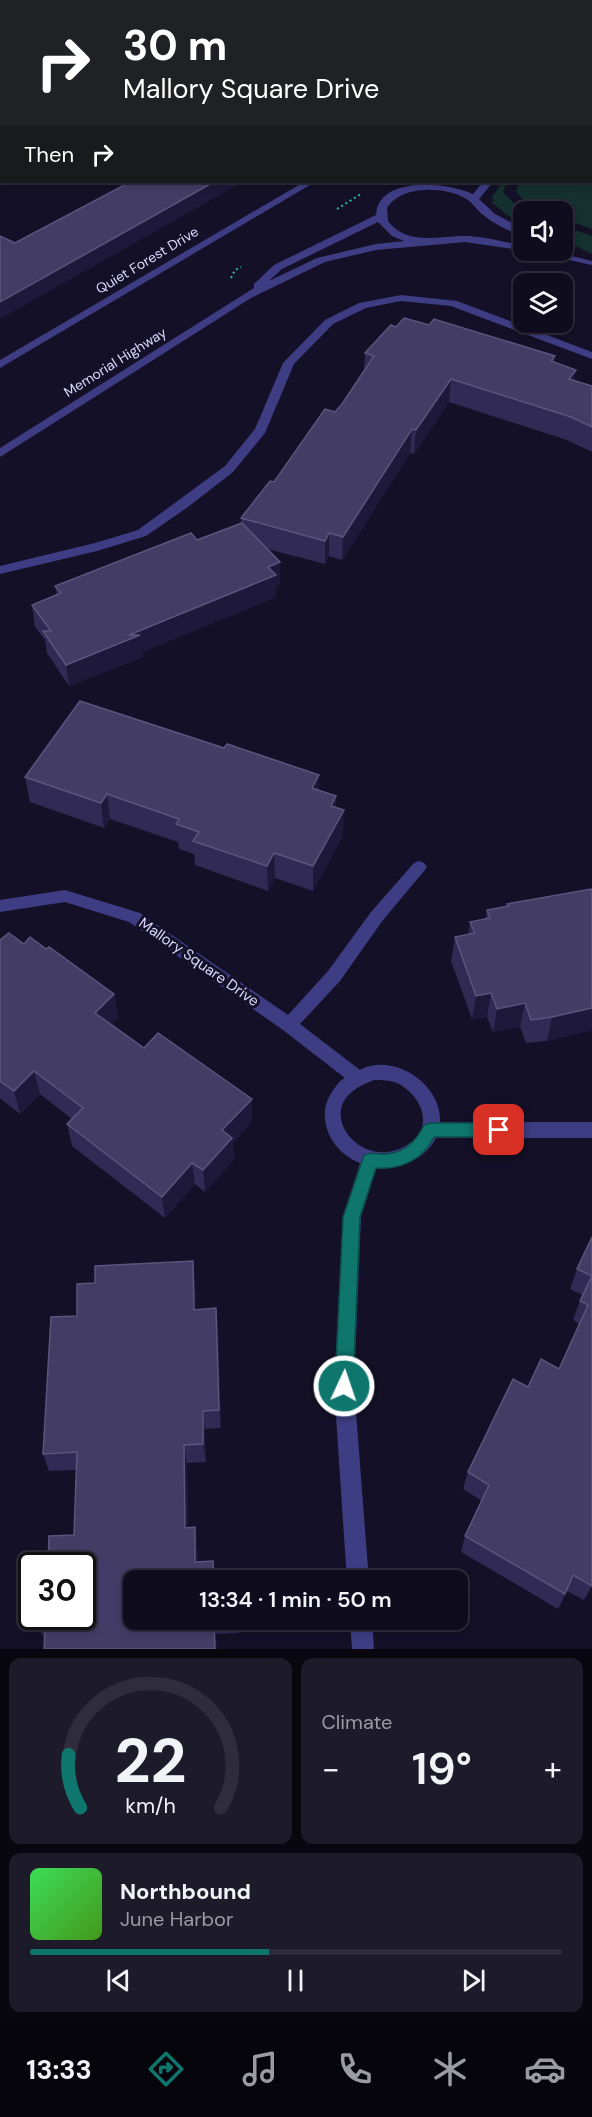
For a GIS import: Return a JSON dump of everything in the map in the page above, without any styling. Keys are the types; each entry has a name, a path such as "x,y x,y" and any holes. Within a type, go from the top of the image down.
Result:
{"street":[{"name":"Quiet Forest Drive","path":"0,365 308,183"},
{"path":"420,242 391,231 382,222 380,213 383,204 392,196 429,183"},
{"path":"474,199 487,183"},
{"path":"420,188 450,189 474,199 484,212 513,228"},
{"name":"Memorial Highway","path":"247,296 278,267 381,217"},
{"name":"Memorial Highway","path":"0,453 247,296 321,260 376,247 420,242 482,241 513,247"},
{"path":"573,255 591,263"},
{"path":"573,259 591,263"},
{"path":"0,570 97,548 142,533 184,504 229,470 261,430 290,363 329,321 363,305 401,298 453,303 592,356"},
{"path":"289,1025 334,976 378,916 419,867"},
{"name":"Mallory Square Drive","path":"0,906 65,896 134,917 289,1025 356,1077"},
{"path":"372,1072 388,1073 411,1083 428,1100 432,1115 430,1130 424,1142 414,1152 400,1159 370,1160 354,1153 341,1143 333,1128 332,1113 335,1099 343,1086 356,1077 372,1072"},
{"path":"430,1130 592,1130"},
{"path":"357,1570 344,1386 352,1217 370,1160"},
{"path":"362,1630 363,1649"}],"green space":[{"path":"502,183 507,183 503,192 513,202 513,218 491,202 495,200 491,198"},
{"path":"519,183 592,183 592,229 573,222 573,201 525,201 516,192"},
{"path":"573,229 592,236 592,254 573,245"}],"building":[{"path":"128,183 212,183 0,302 0,236 15,243"},
{"path":"404,318 429,325 434,319 555,356 551,361 576,370 569,379 592,386 592,427 571,417 451,379 416,430 412,429 343,537 329,533 325,541 241,518 270,481 274,482 325,409 335,412 342,404 374,356 365,353 391,325 396,327"},
{"path":"242,523 280,562 268,567 276,575 129,635 140,635 66,665 43,631 51,631 32,605 61,593 55,586 191,533 197,540"},
{"path":"80,701 224,748 227,744 319,775 312,788 336,796 331,806 344,810 313,866 274,853 267,866 193,841 199,832 176,824 179,819 107,794 101,803 25,777"},
{"path":"591,889 592,1008 531,1020 525,1003 497,1009 491,993 476,996 455,937 475,933 470,922 490,918 487,910 509,906 507,904"},
{"path":"9,933 24,944 30,937 46,949 49,947 114,994 95,1013 144,1048 158,1033 252,1099 222,1130 232,1138 203,1170 192,1163 162,1197 67,1124 83,1108 34,1071 14,1091 0,1081 0,940"},
{"path":"592,1237 592,1276 577,1269"},
{"path":"193,1261 194,1310 216,1308 219,1410 203,1411 203,1444 184,1445 185,1528 195,1527 195,1562 213,1561 213,1570 123,1570 123,1630 214,1630 215,1649 44,1649 45,1631 40,1630 96,1630 96,1552 48,1552 49,1536 74,1535 77,1452 43,1454 51,1317 77,1316 77,1284 95,1283 95,1266"},
{"path":"592,1276 592,1586 573,1575 565,1594 465,1536 489,1485 468,1472 513,1379 528,1387 541,1359 559,1369 588,1305 580,1301"}],"route":[{"path":"344,1386 352,1217 370,1160 400,1159 414,1152 424,1142 430,1130 499,1130"}]}
